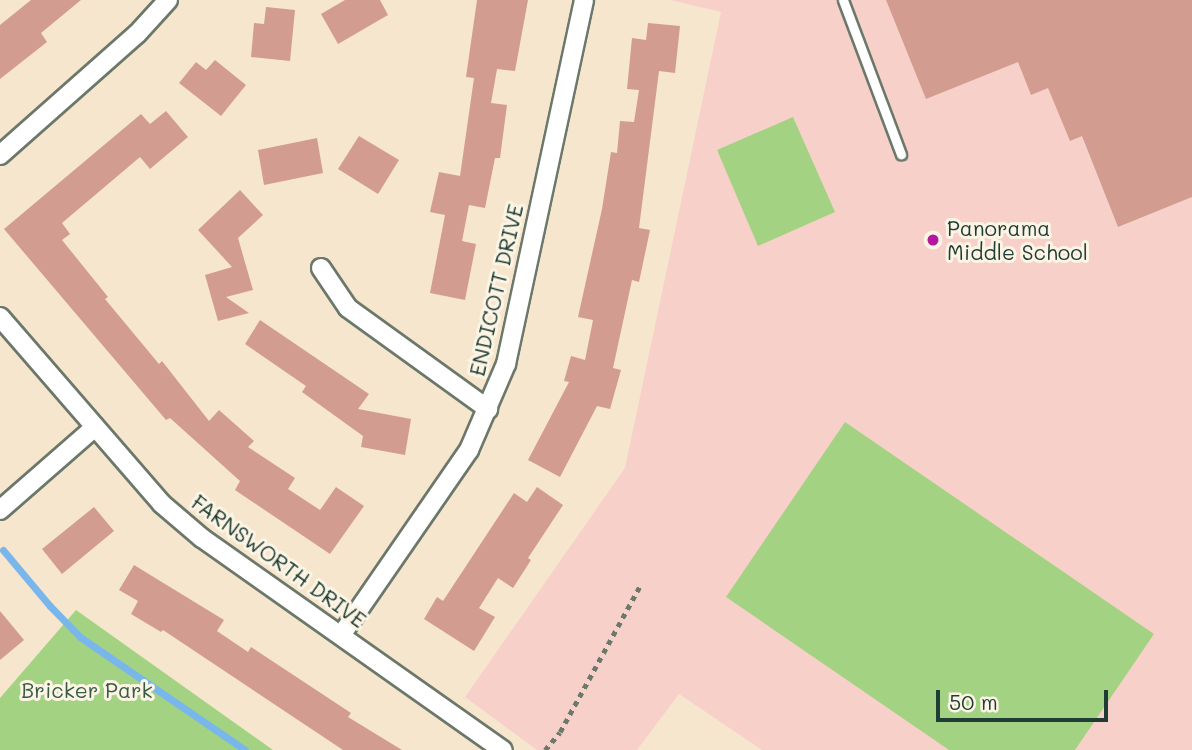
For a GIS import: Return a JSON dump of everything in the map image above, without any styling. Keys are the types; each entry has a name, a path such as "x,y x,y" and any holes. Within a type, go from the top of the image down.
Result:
{"street":[{"path":"0,155 137,34 168,0"},
{"name":"ENDICOTT DRIVE","path":"342,634 469,450 506,364 584,0"},
{"path":"321,268 348,308 488,409"},
{"name":"FARNSWORTH DRIVE","path":"0,317 162,503 202,538 342,634 503,750"},
{"path":"0,510 94,428"}],"lane":[{"path":"843,0 901,154"}],"path":[{"path":"545,750 560,732 641,584"}],"shaded area":[{"name":"Panorama Middle School","path":"670,0 1192,0 1192,750 762,750 679,694 637,750 537,750 465,697 625,468 721,12"}],"green space":[{"path":"793,117 835,212 758,246 717,150"},
{"path":"845,422 1154,634 1075,750 949,750 726,597"},
{"name":"Bricker Park","path":"76,610 273,750 0,750 0,698"}],"building":[{"path":"31,0 81,0 41,33 47,42 0,79 0,25"},
{"path":"345,0 380,0 388,15 338,44 321,14"},
{"path":"477,0 528,0 515,71 497,69 491,103 507,105 500,158 495,158 485,208 469,205 462,241 476,244 465,300 430,293 445,215 430,212 439,172 460,176 474,78 466,77"},
{"path":"886,0 1192,0 1192,197 1118,227 1082,136 1070,141 1048,88 1031,95 1018,62 926,99"},
{"path":"266,7 295,10 290,61 251,57 254,23 264,24"},
{"path":"648,23 680,26 675,73 659,71 639,228 650,230 639,282 632,280 613,368 621,370 610,409 597,406 560,477 528,460 569,382 564,381 571,356 585,360 593,320 578,317 602,209 611,152 617,153 620,121 634,122 639,90 627,89 632,38 646,40"},
{"path":"215,60 246,85 221,116 179,83 196,62 206,70"},
{"path":"166,111 188,137 150,169 140,157 62,223 70,234 62,240 108,297 105,299 159,364 162,361 209,421 219,410 254,441 248,447 295,478 288,489 320,510 336,487 364,506 330,554 235,490 240,481 170,418 166,420 4,229 141,114 150,124"},
{"path":"359,136 399,160 378,194 338,169"},
{"path":"317,138 323,173 264,185 258,150"},
{"path":"240,190 263,215 238,238 253,290 226,297 249,313 218,321 205,275 232,267 198,230"},
{"path":"260,320 369,394 358,409 411,419 405,455 361,447 363,436 302,392 306,386 245,344"},
{"path":"537,487 563,505 528,558 531,560 513,588 498,578 479,608 495,617 474,651 424,619 437,597 443,601 514,493 527,502"},
{"path":"94,507 114,531 62,574 42,549"},
{"path":"134,565 224,620 217,631 248,652 251,647 351,713 348,717 402,750 343,750 163,630 161,632 131,614 138,601 119,590"},
{"path":"0,611 24,640 0,660"}],"waterway":[{"path":"3,550 80,637 245,750"}],"place":[{"name":"Panorama Middle School","path":"933,240"}]}
